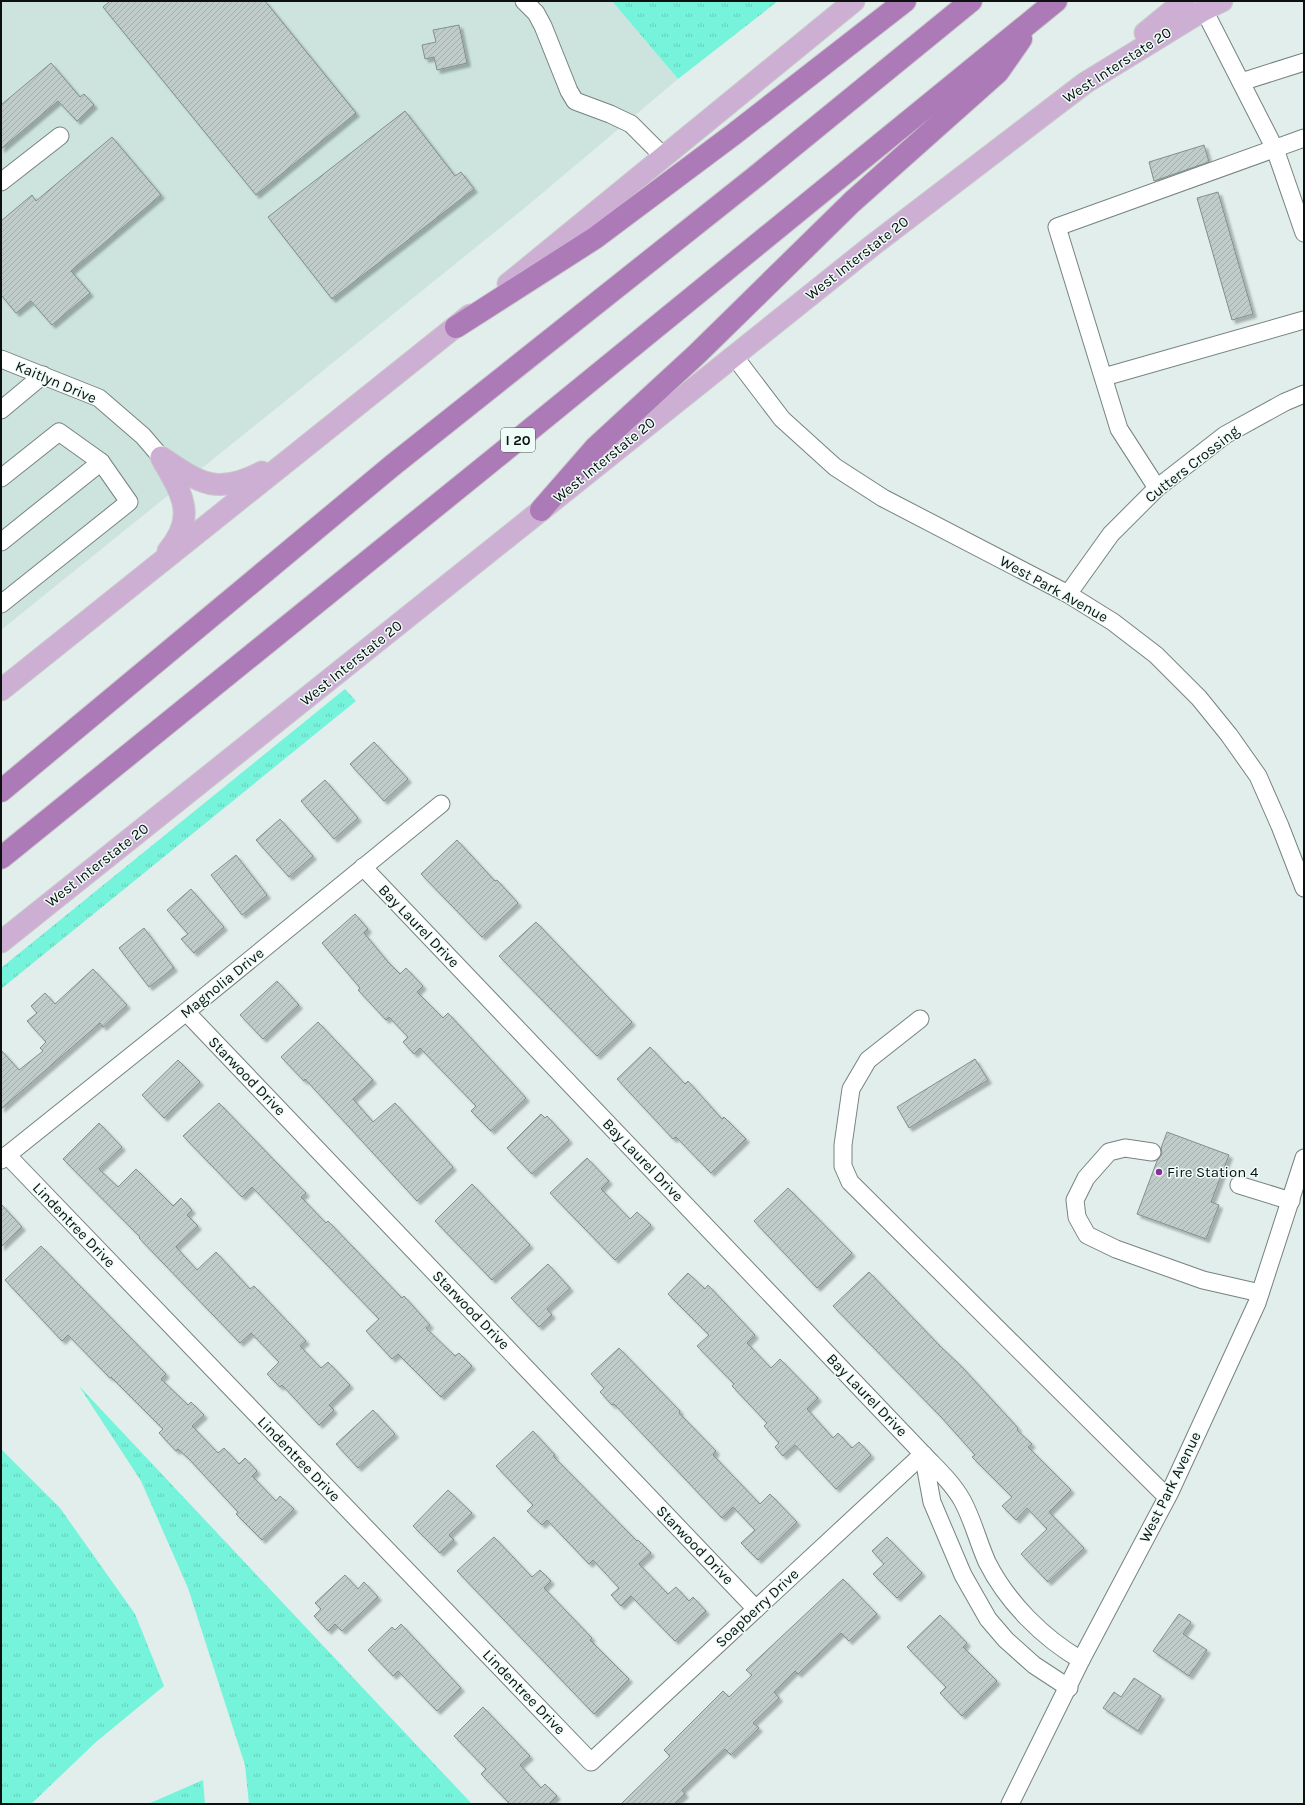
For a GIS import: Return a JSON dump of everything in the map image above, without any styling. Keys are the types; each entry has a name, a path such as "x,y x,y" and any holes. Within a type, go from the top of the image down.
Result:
{"highway":[{"path":"456,327 595,238 734,134 905,1"},
{"path":"1,791 393,465 754,178 971,1"},
{"name":"I 20","path":"1,858 492,461 1056,1"},
{"path":"541,510 596,447 697,354 852,202 998,72 1034,19"}],"main road":[{"path":"1,690 456,327 854,1"},
{"path":"1084,83 1184,1"},
{"name":"West Interstate 20","path":"1,942 873,245 1084,83 1212,6"},
{"name":"Kaitlyn Drive","path":"161,457 190,477 211,485 244,482 293,456"},
{"name":"Kaitlyn Drive","path":"149,572 171,547 182,529 184,510 181,492 161,457"}],"street":[{"path":"524,1 536,13 543,26 568,91 575,101 631,124 664,158"},
{"path":"1212,6 1241,82 1275,149 1304,233"},
{"path":"1241,82 1304,62"},
{"path":"1,182 60,136"},
{"path":"1158,488 1119,429 1056,227 1304,138"},
{"path":"1104,377 1304,320"},
{"name":"West Park Avenue","path":"734,356 782,419 835,467 883,498 1068,594 1113,622 1156,655 1199,698 1225,729 1258,776 1303,882"},
{"name":"Kaitlyn Drive","path":"1,359 99,398 143,436 161,457"},
{"path":"1,410 43,375"},
{"name":"Cutters Crossing","path":"1068,594 1111,534 1158,488 1225,435 1285,402 1304,394"},
{"path":"1,478 59,432 101,462 129,502 1,604"},
{"path":"1,542 101,462"},
{"name":"Magnolia Drive","path":"4,1158 441,804"},
{"name":"Bay Laurel Drive","path":"363,867 949,1481 962,1500 988,1563 1003,1588 1022,1612 1060,1646 1081,1660"},
{"name":"Starwood Drive","path":"186,1012 756,1609"},
{"path":"920,1019 868,1060 851,1089 843,1145 843,1166 850,1182 1167,1497"},
{"path":"1152,1152 1125,1148 1109,1152 1086,1178 1075,1200 1077,1217 1087,1235 1116,1249 1203,1280 1260,1293"},
{"name":"Lindentree Drive","path":"4,1158 591,1762"},
{"name":"West Park Avenue","path":"1010,1804 1069,1688 1081,1660 1167,1497 1257,1303 1304,1158"},
{"path":"1239,1185 1290,1201"},
{"path":"923,1454 932,1502 963,1575 988,1619 1006,1640 1034,1665 1069,1688"},
{"name":"Soapberry Drive","path":"591,1762 923,1454"},
{"path":"963,1575 988,1563"}],"shaded area":[{"path":"1,1 612,1 678,79 521,211 1,630"}],"green space":[{"path":"612,1 778,1 678,79"},
{"path":"345,689 356,701 1,989 1,968"},
{"path":"79,1386 472,1804 249,1804 245,1765 188,1588 141,1481"},
{"path":"1,1449 60,1508 135,1614 164,1686 96,1742 31,1804 1,1804"},
{"path":"203,1780 205,1804 148,1804"}],"building":[{"path":"110,1 265,1 356,113 256,195 103,7"},
{"path":"459,25 467,63 437,70 434,57 425,59 422,45 436,42 433,30"},
{"path":"51,63 80,97 84,94 94,105 77,121 58,101 1,149 1,105"},
{"path":"405,111 455,176 461,172 474,189 332,299 268,217"},
{"path":"112,137 161,195 71,271 90,293 52,325 31,301 16,313 1,295 1,221 32,195 36,201"},
{"path":"1204,145 1209,162 1154,181 1149,162"},
{"path":"1218,192 1253,314 1232,320 1197,198"},
{"path":"374,742 408,779 384,801 350,764"},
{"path":"325,780 358,818 334,839 301,801"},
{"path":"280,819 313,856 289,877 256,840"},
{"path":"457,840 495,881 497,880 518,903 482,937 421,874"},
{"path":"236,855 267,895 242,915 211,875"},
{"path":"191,889 224,927 194,953 181,939 188,934 167,910"},
{"path":"355,914 368,929 364,933 388,962 400,974 406,968 423,986 417,992 443,1018 448,1013 526,1098 491,1131 471,1111 476,1106 420,1048 414,1054 403,1042 408,1037 389,1017 386,1020 358,990 360,988 322,943"},
{"path":"536,922 632,1022 597,1056 499,956"},
{"path":"144,928 174,968 149,987 119,948"},
{"path":"93,969 127,1005 103,1027 100,1023 1,1109 1,1050 19,1070 43,1051 40,1048 46,1042 27,1021 37,1013 31,1006 45,993 55,1004"},
{"path":"277,981 299,1005 263,1039 240,1015"},
{"path":"318,1022 373,1080 353,1099 373,1122 395,1103 453,1167 417,1201 305,1079 304,1081 281,1057"},
{"path":"650,1047 685,1084 688,1081 722,1119 724,1117 746,1139 711,1173 676,1137 673,1139 617,1079"},
{"path":"975,1059 988,1080 909,1128 897,1107"},
{"path":"178,1060 200,1082 164,1118 142,1095"},
{"path":"219,1103 306,1193 301,1197 326,1223 328,1221 402,1298 404,1296 430,1325 426,1328 455,1356 459,1353 472,1366 441,1397 398,1354 392,1359 366,1331 379,1319 252,1187 242,1197 183,1136"},
{"path":"541,1114 545,1118 547,1116 569,1140 532,1174 507,1148"},
{"path":"99,1123 122,1147 99,1169 118,1187 136,1169 173,1206 181,1198 192,1210 187,1215 198,1226 176,1247 197,1270 216,1252 250,1289 254,1286 306,1341 300,1346 321,1368 328,1362 350,1385 329,1405 334,1410 319,1425 282,1385 280,1387 267,1374 279,1362 251,1333 240,1343 139,1238 140,1237 63,1159"},
{"path":"1167,1132 1229,1155 1211,1202 1219,1205 1206,1239 1137,1214 1157,1161 1162,1154 1161,1148"},
{"path":"587,1158 609,1181 601,1189 630,1219 637,1212 651,1225 615,1260 550,1193"},
{"path":"472,1184 530,1245 492,1280 435,1221"},
{"path":"788,1188 852,1253 817,1288 754,1221"},
{"path":"1,1204 22,1227 1,1247"},
{"path":"41,1246 166,1374 161,1379 188,1405 191,1402 204,1415 192,1426 218,1453 224,1448 239,1464 245,1458 257,1471 252,1476 276,1501 280,1496 294,1509 262,1540 236,1514 238,1512 189,1459 178,1449 176,1451 159,1433 163,1429 68,1335 62,1341 5,1280"},
{"path":"548,1264 570,1288 547,1309 552,1315 539,1327 511,1298"},
{"path":"869,1272 962,1367 1018,1428 1017,1430 1032,1444 1028,1447 1071,1490 1049,1512 1084,1548 1048,1582 1021,1554 1047,1529 1027,1508 1016,1520 1002,1506 1012,1497 972,1457 975,1455 941,1417 833,1306"},
{"path":"688,1273 705,1289 708,1285 755,1335 747,1343 771,1368 780,1359 818,1398 807,1409 833,1438 838,1433 852,1448 859,1442 871,1455 836,1489 795,1445 783,1456 775,1447 779,1443 764,1426 767,1423 732,1386 734,1384 697,1346 709,1335 668,1294"},
{"path":"619,1348 680,1411 679,1413 716,1451 713,1455 760,1504 770,1494 797,1522 758,1560 741,1543 755,1530 733,1507 722,1518 614,1404 612,1405 600,1392 604,1388 591,1374"},
{"path":"373,1410 395,1434 358,1468 336,1444"},
{"path":"533,1431 555,1455 553,1456 637,1541 638,1540 651,1553 639,1564 668,1594 676,1587 689,1601 693,1597 706,1611 675,1641 631,1596 621,1606 611,1595 619,1588 593,1560 589,1564 547,1520 542,1525 527,1511 533,1505 496,1466"},
{"path":"448,1490 472,1513 449,1535 454,1540 440,1553 413,1526"},
{"path":"494,1537 532,1577 540,1570 551,1581 544,1588 592,1638 590,1640 629,1679 594,1714 457,1571"},
{"path":"887,1537 922,1573 897,1598 873,1574 884,1564 872,1551"},
{"path":"345,1575 358,1589 364,1582 378,1597 342,1631 335,1624 328,1631 314,1616 321,1609 315,1603"},
{"path":"843,1579 877,1614 849,1641 841,1633 798,1674 795,1671 774,1692 779,1698 753,1723 759,1728 731,1755 725,1749 682,1790 685,1794 674,1804 621,1804 670,1756 664,1750 723,1691 729,1697 752,1675 746,1670"},
{"path":"1179,1614 1191,1622 1183,1634 1207,1650 1189,1676 1153,1651"},
{"path":"940,1615 967,1643 963,1647 997,1681 962,1716 940,1693 946,1687 907,1647"},
{"path":"401,1624 461,1688 437,1711 398,1671 393,1676 368,1650 392,1627 395,1630"},
{"path":"1134,1678 1161,1696 1138,1731 1103,1708 1114,1692 1121,1697"},
{"path":"483,1707 530,1756 520,1765 541,1788 545,1784 557,1796 549,1804 510,1804 481,1774 486,1769 454,1736"}],"place":[{"name":"Fire Station 4","path":"1159,1172"}]}
